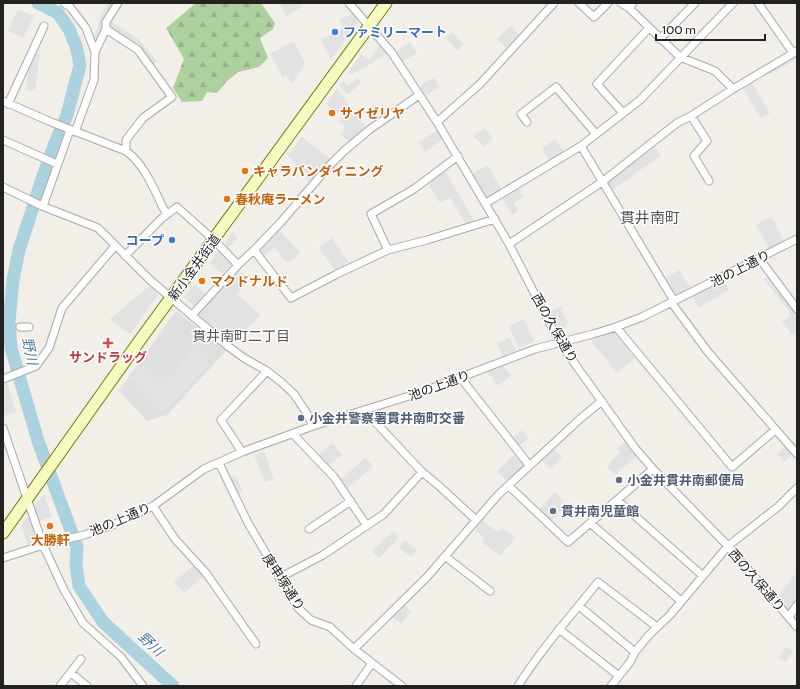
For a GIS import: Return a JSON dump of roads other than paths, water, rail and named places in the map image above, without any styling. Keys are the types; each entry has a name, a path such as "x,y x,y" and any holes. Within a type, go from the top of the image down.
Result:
{"main road":[{"name":"新小金井街道","path":"3,533 172,297 386,3"}],"street":[{"path":"42,206 56,164 94,80 95,52 86,28 70,7 64,3"},
{"path":"95,52 106,29 106,22 118,3"},
{"name":"西の久保通り","path":"349,3 392,53 437,122 509,244 560,343 635,448 653,469 728,546 797,627"},
{"path":"437,122 480,84 554,3"},
{"path":"579,3 594,16 608,3"},
{"path":"622,3 631,6 649,28 680,57 715,71 733,88"},
{"path":"660,39 694,3"},
{"path":"486,203 581,146 624,113 640,100 734,3"},
{"path":"509,244 602,182 677,123 691,116 733,88 795,52 758,3"},
{"path":"44,26 6,102 53,123 126,151 134,158 150,181 167,214"},
{"path":"624,113 597,84 649,28"},
{"path":"106,29 138,50 172,97 143,118 126,140 126,151"},
{"path":"528,122 521,114 556,87 596,134"},
{"path":"192,315 298,203 329,166 344,151 369,130 419,95"},
{"path":"691,116 707,141 694,156 709,181"},
{"path":"3,140 56,164"},
{"path":"581,146 672,302 708,352 797,454"},
{"path":"388,250 371,214 414,189 458,156"},
{"path":"3,187 42,206 98,228 150,280 172,297 234,351 268,371 294,394 308,415 313,426"},
{"path":"125,256 167,214 177,207 214,240 238,265"},
{"path":"254,250 291,298 388,250 427,240 495,219"},
{"name":"池の上通り","path":"42,545 115,524 153,506 204,469 242,452 313,426 422,392 535,349 616,327 642,317 797,239"},
{"path":"5,378 36,366 49,348 62,308 115,246"},
{"path":"759,258 797,309"},
{"path":"20,327 29,327"},
{"path":"616,327 732,467 775,430"},
{"path":"242,452 221,420 268,371"},
{"path":"460,377 529,465"},
{"path":"354,649 422,582 498,495 581,418 602,401"},
{"path":"364,410 422,472 476,520"},
{"path":"3,428 42,545 64,590 83,623 120,657 143,686"},
{"path":"294,434 334,477 366,526"},
{"name":"庚申塚通り","path":"219,463 248,523 298,608 311,620 330,627 354,649 402,686"},
{"path":"509,486 568,542 653,469"},
{"path":"279,578 323,555 384,514 422,472"},
{"path":"611,686 630,662 635,652 670,615 728,546 779,506 797,488"},
{"path":"617,500 703,576"},
{"path":"309,528 351,501"},
{"path":"153,506 176,539 206,573 256,644"},
{"path":"590,523 681,601"},
{"path":"3,558 42,545"},
{"path":"446,556 490,591"},
{"path":"518,686 559,629 598,582 657,627"},
{"path":"789,617 797,605"},
{"path":"578,606 635,652"},
{"path":"559,629 619,676"},
{"path":"60,686 81,659"},
{"path":"356,686 372,663"},
{"path":"71,673 87,686"}],"waterway":[{"name":"野川","path":"38,3 58,13 69,29 76,46 80,65 67,115 43,176 19,250 13,280 9,322 11,348 38,441 77,547 76,565 79,586 103,622 173,686"}],"place":[{"name":"ファミリーマート","path":"335,32"},
{"name":"サイゼリヤ","path":"332,113"},
{"name":"キャラバンダイニング","path":"245,171"},
{"name":"春秋庵ラーメン","path":"227,199"},
{"name":"コープ","path":"172,240"},
{"name":"マクドナルド","path":"202,281"},
{"name":"サンドラッグ","path":"108,343"},
{"name":"小金井警察署貫井南町交番","path":"301,418"},
{"name":"小金井貫井南郵便局","path":"619,480"},
{"name":"貫井南児童館","path":"553,511"},
{"name":"大勝軒","path":"50,526"}],"district":[{"name":"貫井南町","path":"650,218"},
{"name":"貫井南町二丁目","path":"241,336"}]}
